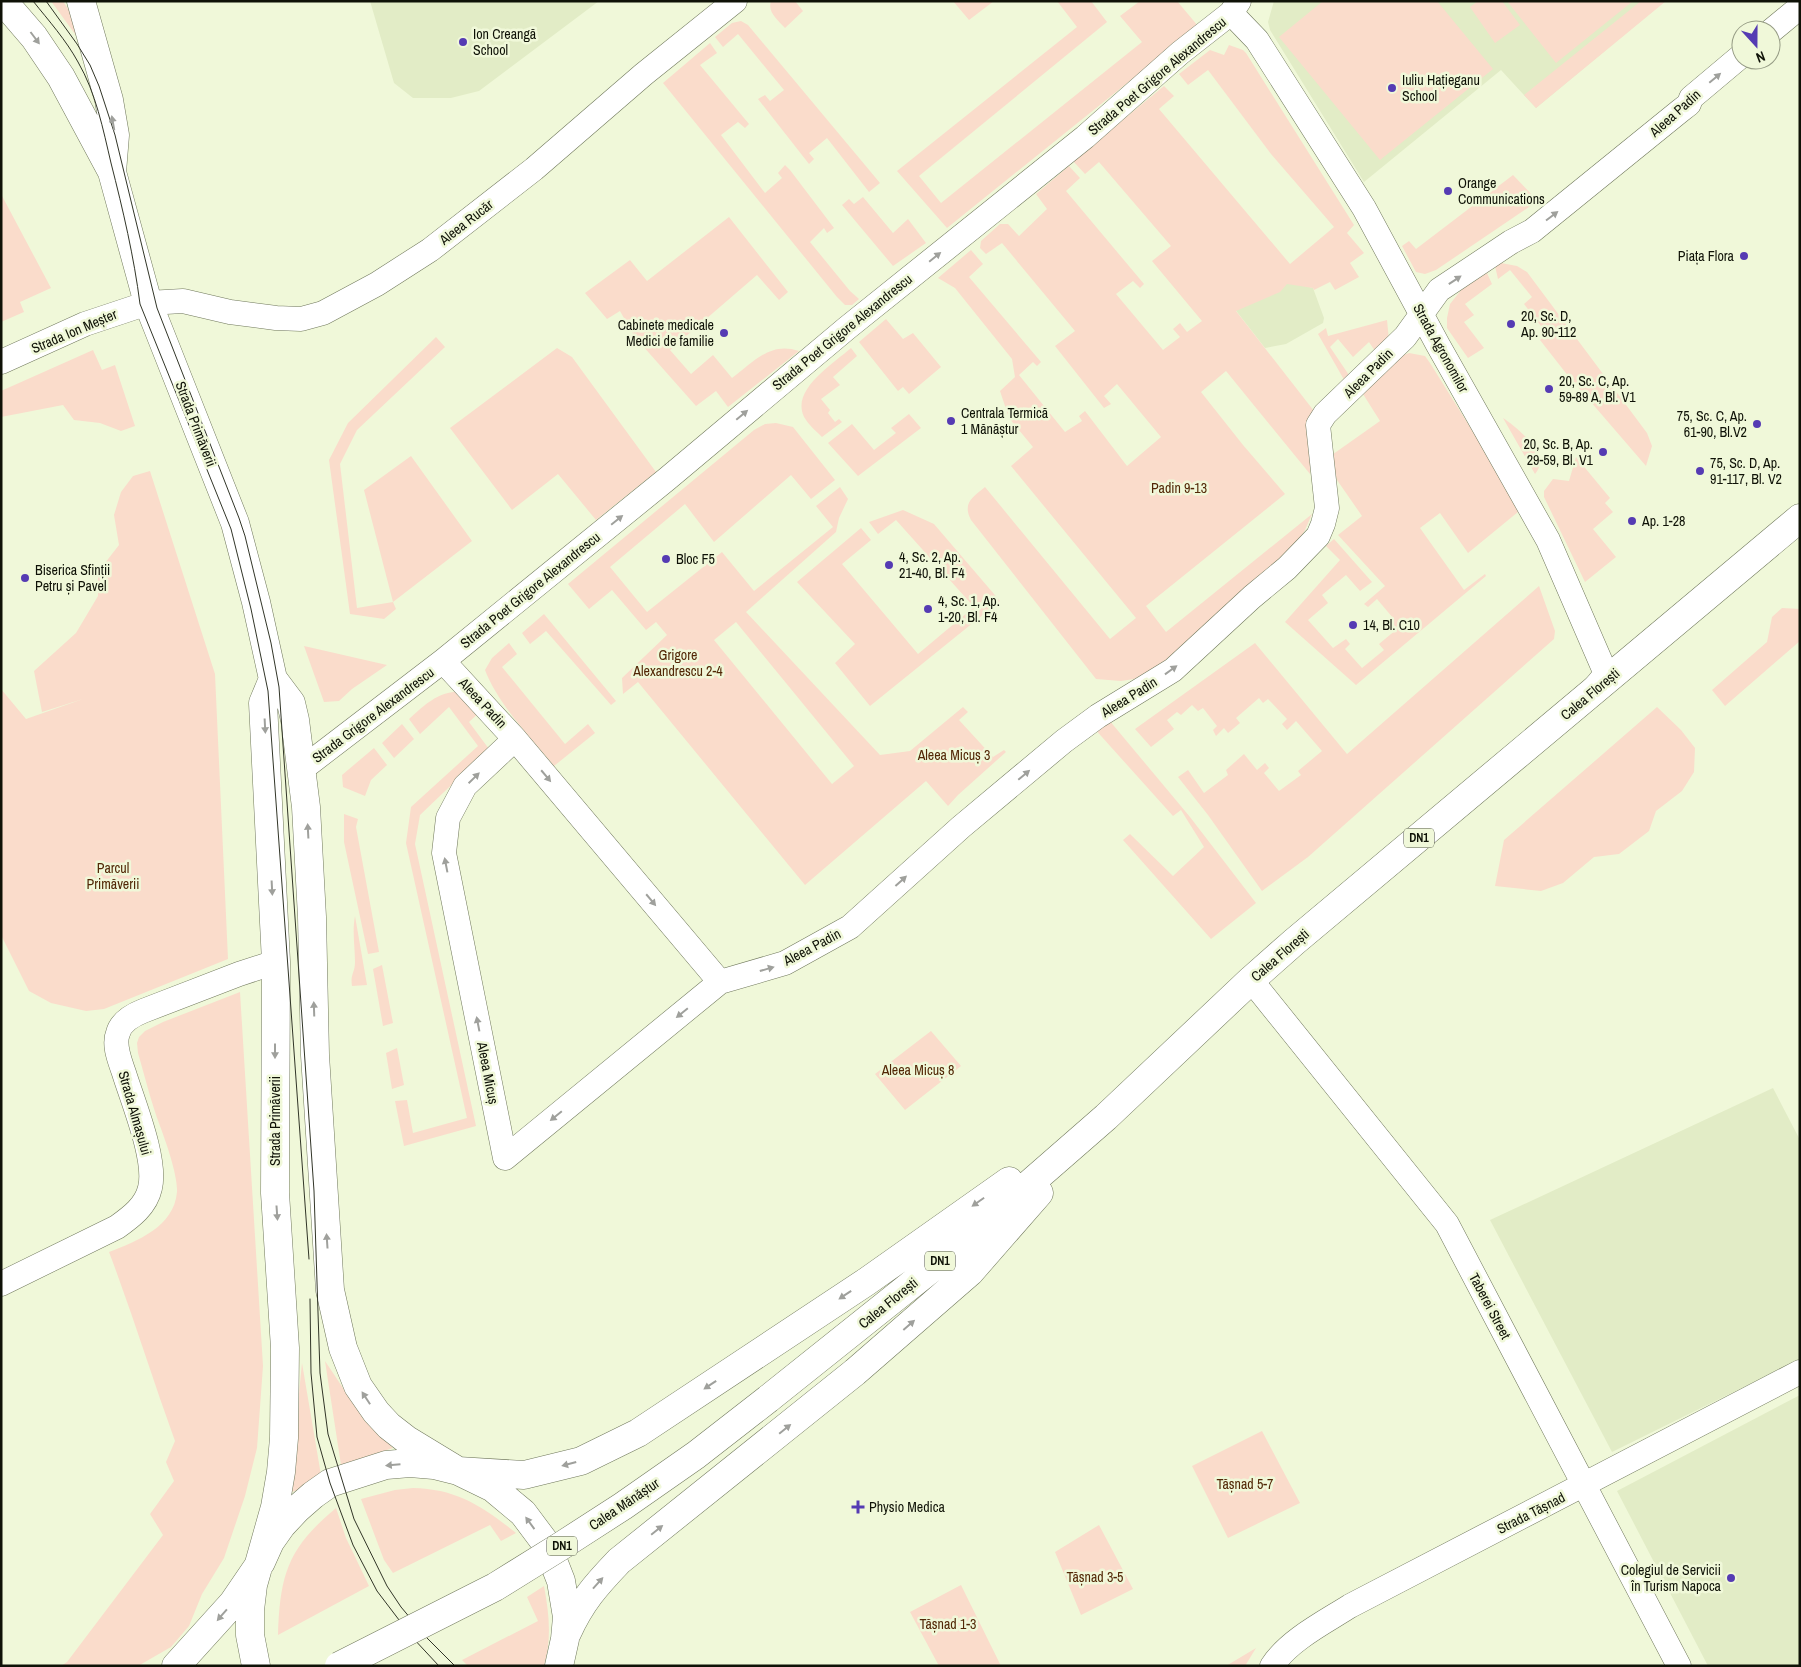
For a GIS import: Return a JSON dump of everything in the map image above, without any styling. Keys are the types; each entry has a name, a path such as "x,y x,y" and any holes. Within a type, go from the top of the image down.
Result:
{"main road":[{"name":"Strada Primăverii","path":"3,1 34,36 61,77 112,172 148,303 235,523 256,602 273,679 291,704 295,720 306,807 312,917 315,1055 330,1290 335,1315 351,1370 358,1386 376,1412 389,1426 407,1440 458,1471 493,1488 523,1513 547,1545 561,1582 567,1617 565,1639 559,1666"},
{"name":"Strada Primăverii","path":"81,1 109,100 115,135 112,172"},
{"name":"Calea Florești","path":"768,1399 942,1260 1106,1116 1251,980 1800,518"},
{"name":"Strada Primăverii","path":"256,1666 250,1635 250,1610 254,1585 275,1506 281,1472 284,1430 285,1348 275,1192 276,962 263,703 273,679"},
{"path":"458,1471 524,1475 581,1461 638,1433 866,1282 1008,1181 1106,1116"},
{"path":"572,1666 565,1639 578,1610 594,1586 619,1561 856,1372 970,1272 1106,1116"},
{"name":"Calea Mănăștur","path":"339,1666 495,1587 561,1546 696,1455 768,1399"},
{"name":"Strada Primăverii","path":"261,1562 270,1542 282,1525 313,1495 330,1483 386,1465 410,1463 434,1465 458,1471"},
{"path":"176,1666 233,1603 261,1562"}],"street":[{"name":"Aleea Rucăr","path":"148,303 183,301 230,312 276,318 301,319 323,312 377,284 437,245 534,169 644,74 735,1"},
{"name":"Strada Agronomilor","path":"1235,7 1353,191 1525,497 1557,560 1606,674 1587,696"},
{"name":"Strada Poet Grigore Alexandrescu","path":"444,661 667,479 847,328 1085,137 1235,7"},
{"path":"1781,23 1800,8"},
{"name":"Aleea Padin","path":"444,661 515,738 720,982 785,963 850,927 962,827 1057,747 1098,716 1172,670 1287,568 1318,536 1327,508 1318,425 1324,414 1405,336 1439,290 1511,242 1532,231 1565,206 1680,112 1689,104 1691,98 1731,64"},
{"name":"Strada Ion Meșter","path":"1,362 85,324 148,303"},
{"name":"Strada Grigore Alexandrescu","path":"302,769 444,661"},
{"name":"Aleea Micuș","path":"515,738 465,786 448,818 444,853 505,1158 720,982"},
{"name":"Strada Almașului","path":"1,1284 116,1227 141,1208 146,1198 150,1187 148,1151 118,1052 116,1038 122,1025 143,1011 239,974 276,962"},
{"name":"Taberei Street","path":"1251,980 1447,1224 1679,1666"},
{"name":"Strada Tășnad","path":"1272,1666 1278,1657 1313,1629 1350,1606 1585,1486 1800,1372"}],"shaded area":[{"name":"Ion Creangă School","path":"370,1 599,1 479,91 451,98 413,98 394,83"},
{"name":"Iuliu Hațieganu School","path":"1274,1 1665,1 1536,108 1501,70 1364,182 1270,30 1268,22"},
{"path":"1196,259 1313,288 1324,318 1323,323 1286,344 1265,348"},
{"path":"1773,1088 1800,1140 1800,1359 1612,1452 1490,1220"},
{"name":"Colegiul de Servicii în Turism Napoca","path":"1800,1395 1800,1666 1708,1666 1617,1491"}],"green space":[{"path":"51,1 63,1 81,30 80,41"},
{"path":"771,1 795,1 803,11 785,28 772,12"},
{"path":"953,1 994,1 969,20"},
{"path":"1057,1 1091,1 1107,22 919,176 941,203 1142,42 1120,16 1140,1 1177,1 1198,26 947,228 897,171 1077,27"},
{"path":"1323,1 1437,1 1493,69 1380,160 1279,37"},
{"path":"1478,1 1502,1 1520,25 1495,43 1470,7"},
{"path":"1507,1 1633,1 1556,63"},
{"path":"1641,1 1666,1 1536,108 1524,95"},
{"path":"741,21 748,25 880,183 869,192 827,138 809,153 814,159 809,164 758,99 765,95 770,101 784,90 738,34 723,47 715,37 732,23"},
{"path":"710,43 717,53 700,65 749,124 745,128 738,122 721,135 765,193 782,178 778,173 785,165 790,170 834,228 827,233 824,228 810,242 850,291 859,299 852,305 845,305 837,297 663,83"},
{"name":"Padin 9-13","path":"1229,45 1246,53 1354,225 1347,233 1364,253 1350,263 1359,277 1335,290 1330,282 1314,290 1313,288 1287,284 1280,292 1236,311 1314,411 1310,474 1226,371 1201,392 1285,494 1146,606 1166,632 1312,514 1295,547 1166,662 1134,679 1121,681 1096,679 971,520 968,509 970,501 985,487 1110,639 1136,618 1011,466 1033,447 1009,418 1000,391 1015,377 1012,359 955,288 938,278 971,250 983,264 969,277 1041,362 1037,366 1033,362 1019,375 1065,432 1082,421 1079,416 1085,411 1127,466 1161,437 1117,384 1104,396 1111,404 1104,408 1055,346 1075,331 1002,243 986,254 980,248 981,241 1000,224 1008,224 1019,236 1047,209 1036,194 1069,166 1080,178 1066,191 1144,284 1140,288 1133,281 1116,294 1163,350 1180,337 1173,329 1180,323 1187,332 1202,321 1152,261 1171,246 1099,162 1085,174 1073,161 1164,86 1174,96 1159,109 1290,264 1334,227 1271,154 1208,70 1188,85 1179,74 1210,50 1224,55"},
{"path":"1513,175 1538,201 1436,270 1425,274 1416,272 1402,246 1409,241 1416,249"},
{"path":"1,194 51,288 20,302 24,312 1,322"},
{"path":"863,197 893,233 908,219 926,243 893,266 842,205 849,199 854,204"},
{"path":"729,217 788,292 779,300 757,275 670,350 691,374 713,355 732,378 755,360 771,351 789,349 799,351 728,407 716,391 696,406 634,336 620,311 607,319 585,293 630,260 647,281"},
{"path":"1501,263 1517,266 1527,272 1647,433 1652,446 1646,466 1540,340 1547,334 1524,304 1532,297 1510,270 1498,279 1495,266"},
{"path":"1487,273 1492,284 1465,304 1474,315 1464,322 1484,348 1468,358 1447,328 1450,304 1462,289"},
{"path":"886,319 903,339 913,333 941,367 909,394 903,387 898,391 859,342"},
{"path":"1387,320 1389,340 1377,354 1369,342 1353,357 1338,339 1330,347 1353,381 1347,385 1318,334 1326,328 1328,336"},
{"path":"436,337 445,347 357,430 340,464 357,608 393,602 396,609 384,619 350,614 329,460 348,423"},
{"path":"557,348 572,357 656,472 596,520 558,474 512,510 450,428"},
{"path":"851,348 857,356 833,377 840,385 821,399 830,410 828,413 835,422 839,419 842,422 822,437 806,420 802,410 802,399 807,389 824,370"},
{"path":"93,350 102,370 115,365 135,426 121,431 100,423 74,420 63,405 1,417 1,391"},
{"path":"1409,353 1425,356 1430,363 1510,491 1518,512 1468,553 1440,513 1420,528 1464,590 1485,574 1486,576 1356,685 1285,622 1340,560 1326,546 1334,539 1372,582 1360,591 1346,575 1322,595 1328,603 1308,620 1333,648 1346,639 1350,644 1345,649 1362,668 1384,650 1379,644 1397,629 1391,621 1393,618 1377,599 1368,607 1364,604 1385,586 1338,535 1362,516 1337,480 1329,457 1380,421 1363,394 1399,357"},
{"path":"909,414 921,428 858,476 828,443 852,424 874,450 896,433 891,428"},
{"path":"1503,418 1524,435 1536,451 1539,467 1535,474"},
{"path":"776,423 793,427 835,480 811,499 791,475 714,542 685,504 610,567 647,612 722,552 754,591 833,527 816,506 840,487 848,499 839,518 836,532 746,612 880,755 910,751 963,707 968,712 959,720 993,757 1004,750 1006,752 948,806 926,781 805,885 638,682 623,694 622,678 667,635 656,622 646,630 612,590 589,609 568,584 754,430 765,424","holes":["736,622 854,766 832,784 714,640"]},
{"path":"411,456 472,541 393,602 364,490"},
{"path":"1576,457 1610,498 1605,503 1613,512 1593,529 1616,557 1585,582 1544,497 1544,491 1553,479 1569,481"},
{"name":"Parcul Primăverii","path":"150,471 215,674 228,959 104,1009 86,1011 51,1003 29,991 1,935 1,689 26,719 83,699 42,712 34,671 76,633 98,596 98,572 119,545 114,515 121,492 133,476"},
{"path":"903,510 934,524 1000,601 870,706 835,663 855,644 797,582 861,528 871,540 842,564 918,654 974,607 896,520 878,534 869,522"},
{"path":"1539,586 1555,631 1554,639 1308,857 1262,891 1208,815 1178,777 1188,770 1204,793 1228,775 1226,770 1244,754 1257,770 1265,763 1269,768 1264,773 1279,791 1301,775 1298,771 1322,751 1296,721 1287,730 1282,724 1287,719 1268,699 1263,703 1259,698 1236,718 1240,723 1228,733 1224,728 1216,736 1213,730 1217,726 1203,708 1198,711 1192,705 1181,715 1177,712 1167,720 1174,729 1151,747 1135,729 1255,643 1347,754"},
{"path":"1782,608 1800,609 1800,641 1725,706 1712,690 1767,642 1772,617"},
{"path":"544,614 616,701 611,705 546,631 530,644 522,633"},
{"path":"509,643 517,654 502,667 565,744 588,724 595,733 554,766 506,708 485,670 492,658"},
{"path":"304,646 387,665 352,689 339,701 324,702"},
{"path":"460,691 481,711 469,722 489,749 420,815 415,844 476,1126 404,1146 395,1101 407,1100 413,1133 467,1118 406,843 411,807 478,746 449,707 420,734 409,719 426,704 438,697"},
{"path":"1657,707 1681,730 1695,748 1694,772 1682,791 1656,811 1649,831 1619,854 1594,857 1563,883 1541,891 1495,886 1504,840"},
{"path":"1109,720 1190,817 1256,903 1211,939 1123,840 1130,834 1173,876 1204,847 1181,810 1173,816 1093,727"},
{"path":"402,724 414,739 394,758 382,743"},
{"path":"374,748 387,765 371,780 365,796 343,787 342,775"},
{"path":"344,814 358,819 356,827 379,952 368,954 344,842"},
{"path":"355,916 367,985 352,986 355,962"},
{"path":"382,965 393,1023 383,1026 373,969"},
{"path":"240,992 263,1366 257,1448 245,1496 224,1558 202,1594 189,1626 171,1647 138,1666 61,1666 67,1662 163,1535 150,1514 174,1481 166,1462 175,1441 109,1252 142,1237 162,1223 169,1215 177,1192 174,1168 151,1099 137,1043 139,1037 145,1031 163,1022"},
{"name":"Aleea Micuș 8","path":"931,1031 961,1066 905,1110 875,1074"},
{"path":"397,1048 404,1085 392,1089 386,1053"},
{"path":"325,1361 365,1421 393,1448 341,1465"},
{"path":"302,1363 322,1481 289,1493"},
{"name":"Tășnad 5-7","path":"1262,1431 1300,1503 1228,1538 1192,1466"},
{"path":"413,1488 443,1492 468,1501 492,1515 516,1533 501,1541 490,1525 393,1573 384,1560 361,1499 395,1490"},
{"path":"336,1508 346,1538 369,1586 278,1635 281,1595 290,1564 307,1536"},
{"name":"Tășnad 3-5","path":"1099,1525 1133,1589 1081,1615 1055,1552"},
{"name":"Tășnad 1-3","path":"961,1585 1001,1666 939,1666 910,1612"},
{"path":"544,1586 549,1626 547,1656 544,1666 468,1666 462,1660 538,1621 527,1597"},
{"path":"1256,1648 1245,1666 1226,1666"}],"tram line":[{"path":"33,1 73,54 90,86 102,124 124,216 140,304 231,529 251,609 268,691 309,1259"},
{"path":"46,1 77,44 90,65 99,86 115,135 157,308 239,518 271,643 279,687 314,1191 320,1373 328,1434 354,1519 387,1586 401,1607 427,1638 455,1666"},
{"path":"310,1299 311,1373 317,1437 330,1483 353,1545 377,1591 412,1637 439,1666"}],"place":[{"name":"Ion Creangă School","path":"463,42"},
{"name":"Iuliu Hațieganu School","path":"1392,88"},
{"name":"Orange Communications","path":"1448,191"},
{"name":"Piața Flora","path":"1744,256"},
{"name":"20, Sc. D, Ap. 90-112","path":"1511,324"},
{"name":"Cabinete medicale Medici de familie","path":"724,333"},
{"name":"20, Sc. C, Ap. 59-89 A, Bl. V1","path":"1549,389"},
{"name":"Centrala Termică 1 Mănăștur","path":"951,421"},
{"name":"75, Sc. C, Ap. 61-90, Bl.V2","path":"1757,424"},
{"name":"20, Sc. B, Ap. 29-59, Bl. V1","path":"1603,452"},
{"name":"75, Sc. D, Ap. 91-117, Bl. V2","path":"1700,471"},
{"name":"Ap. 1-28","path":"1632,521"},
{"name":"Bloc F5","path":"666,559"},
{"name":"4, Sc. 2, Ap. 21-40, Bl. F4","path":"889,565"},
{"name":"Biserica Sfinții Petru și Pavel","path":"25,578"},
{"name":"4, Sc. 1, Ap. 1-20, Bl. F4","path":"928,609"},
{"name":"14, Bl. C10","path":"1353,625"},
{"name":"Physio Medica","path":"858,1507"},
{"name":"Colegiul de Servicii în Turism Napoca","path":"1731,1578"}],"park label":[{"name":"Grigore Alexandrescu 2-4","path":"678,664"},
{"name":"Aleea Micuș 3","path":"954,755"}]}
